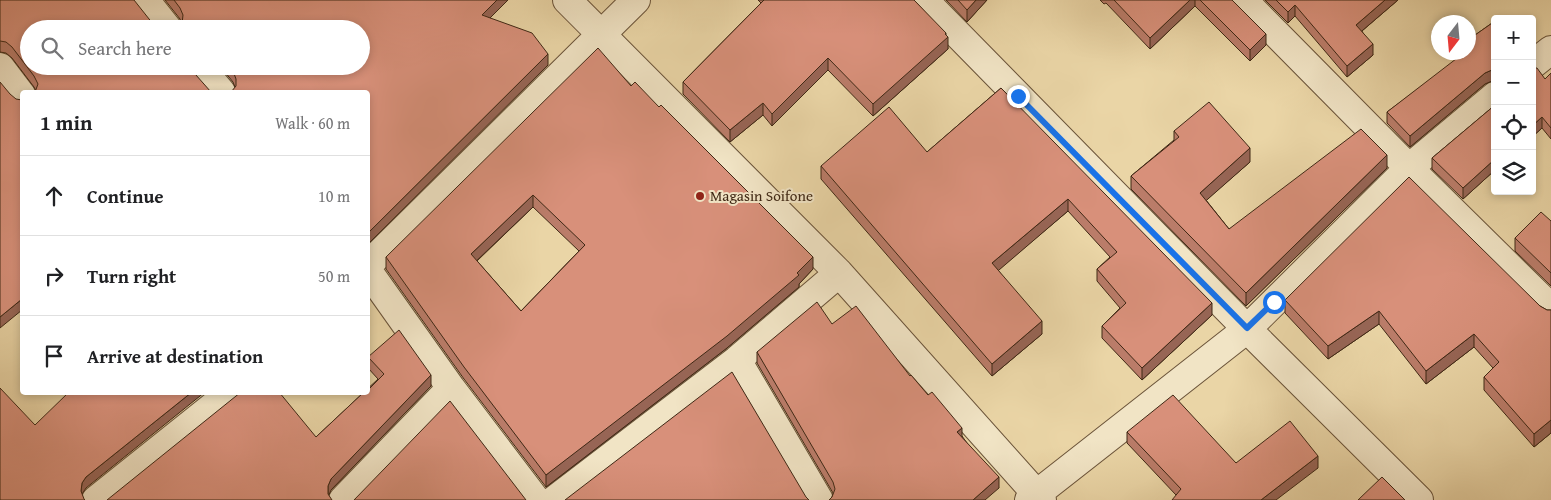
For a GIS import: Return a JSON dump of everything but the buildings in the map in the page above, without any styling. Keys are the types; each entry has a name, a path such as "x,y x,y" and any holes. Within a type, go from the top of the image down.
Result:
{"street":[{"path":"145,0 161,20"},
{"path":"567,0 839,273 1036,498 1247,328 1409,168 1491,99"},
{"path":"370,263 636,0"},
{"path":"924,0 1419,500"},
{"path":"1243,0 1551,308"},
{"path":"1536,62 1551,50"},
{"path":"0,67 20,93"},
{"path":"207,75 219,90"},
{"path":"554,500 737,360 839,273"},
{"path":"370,274 451,388 536,500"},
{"path":"737,360 819,500"},
{"path":"343,500 451,388"},
{"path":"96,500 226,395"}],"place":[{"name":"Magasin Soifone","path":"700,196"}],"route":[{"path":"1018,96 1247,328 1274,302"}]}
